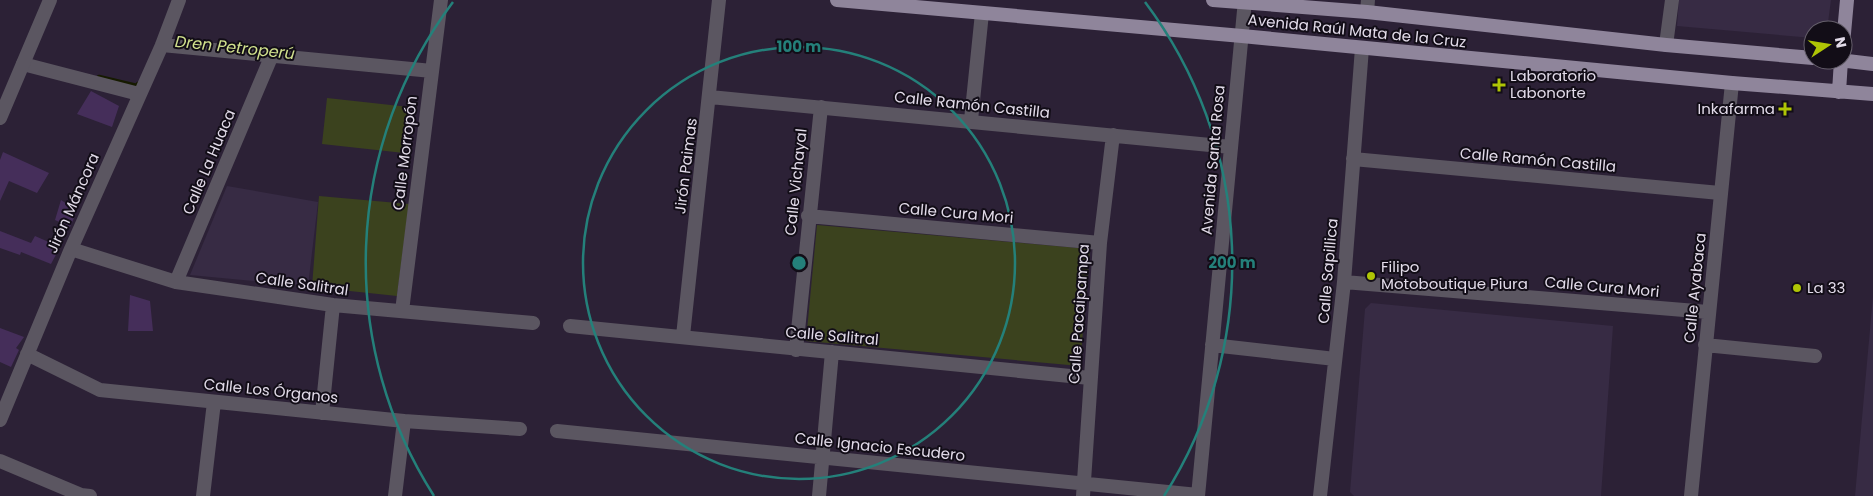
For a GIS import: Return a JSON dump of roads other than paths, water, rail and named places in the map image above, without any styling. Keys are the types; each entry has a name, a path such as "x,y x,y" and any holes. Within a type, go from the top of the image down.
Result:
{"main road":[{"name":"Avenida Raúl Mata de la Cruz","path":"838,0 1242,36 1732,83 1873,94"},
{"name":"Avenida Raúl Mata de la Cruz","path":"1213,0 1367,6 1666,45 1803,57"},
{"path":"1845,20 1847,0"},
{"path":"1853,62 1873,64"},
{"path":"1839,92 1840,70"}],"street":[{"path":"0,118 50,0"},
{"name":"Jirón Máncora","path":"0,420 71,248 162,45 179,0"},
{"name":"Calle Morropón","path":"402,311 441,0"},
{"name":"Jirón Paimas","path":"683,336 719,0"},
{"path":"1666,45 1672,0"},
{"name":"Avenida Santa Rosa","path":"1198,496 1245,1"},
{"path":"971,120 982,13"},
{"path":"162,45 432,71"},
{"name":"Calle Sapillica","path":"1320,496 1344,282 1362,48"},
{"name":"Calle La Huaca","path":"176,282 272,55"},
{"path":"23,64 139,94"},
{"name":"Calle Ayabaca","path":"1691,496 1732,83"},
{"name":"Calle Ramón Castilla","path":"710,97 971,120 1231,147"},
{"name":"Calle Vichayal","path":"796,350 808,216 821,107"},
{"name":"Calle Pacaipampa","path":"1084,490 1100,243 1112,135"},
{"name":"Calle Ramón Castilla","path":"1354,158 1720,193"},
{"name":"Calle Cura Mori","path":"808,216 1100,243"},
{"name":"Calle Salitral","path":"71,248 176,282 333,306 534,323"},
{"name":"Calle Cura Mori","path":"1344,282 1708,312"},
{"path":"322,413 333,306"},
{"name":"Calle Salitral","path":"570,326 1090,378"},
{"path":"1212,345 1335,359"},
{"path":"1705,345 1815,356"},
{"path":"819,496 832,352"},
{"name":"Calle Los Órganos","path":"27,354 100,390 404,421 520,429"},
{"path":"203,496 214,402"},
{"path":"395,496 404,421"},
{"name":"Calle Ignacio Escudero","path":"557,431 823,457 1084,490 1198,496"},
{"path":"0,461 84,496"}],"waterway":[{"name":"Dren Petroperú","path":"99,77 137,86 138,84"}],"place":[{"name":"Laboratorio Labonorte","path":"1499,85"},
{"name":"Inkafarma","path":"1785,109"},
{"name":"Filipo Motoboutique Piura","path":"1371,276"},
{"name":"La 33","path":"1797,288"}]}
